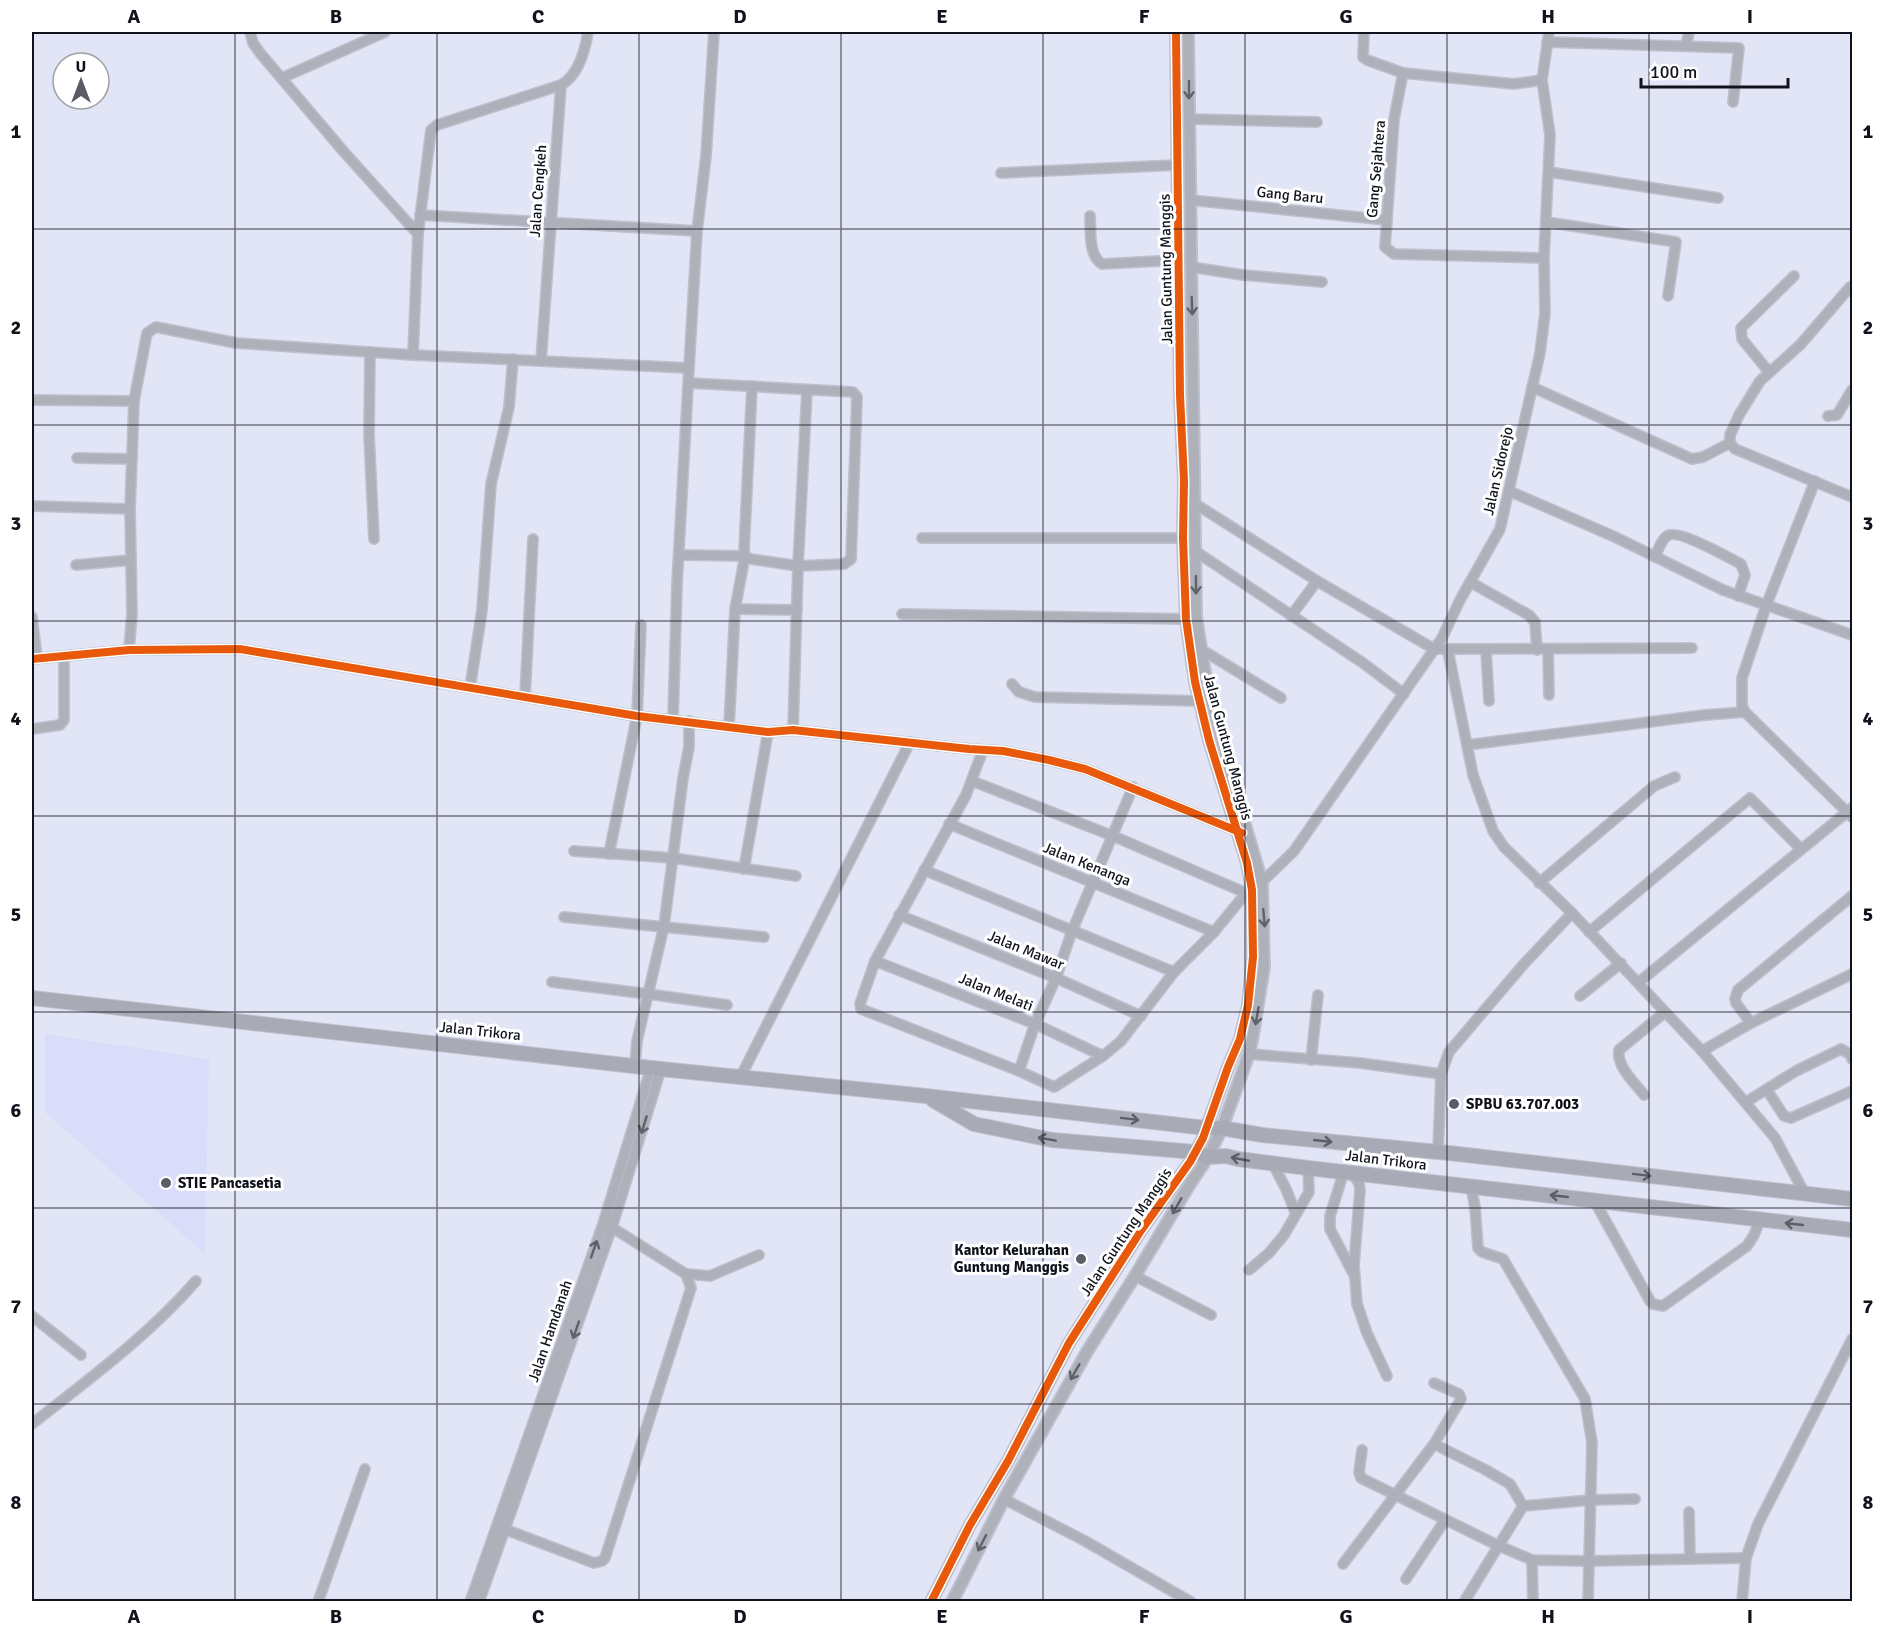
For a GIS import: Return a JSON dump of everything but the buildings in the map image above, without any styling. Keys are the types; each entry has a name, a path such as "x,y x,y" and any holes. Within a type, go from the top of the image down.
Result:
{"main road":[{"name":"Jalan Trikora","path":"32,998 1852,1199"},
{"name":"Jalan Trikora","path":"926,1096 974,1124 1052,1140 1195,1152 1208,1157 1226,1156 1273,1164 1852,1230"},
{"path":"974,1124 972,1110 978,1102"}],"street":[{"path":"250,32 253,43 282,78 418,234"},
{"path":"282,78 381,32"},
{"path":"413,355 418,234 431,130 434,127 570,80 575,73 588,32"},
{"path":"673,720 679,555 697,231 706,156 714,32"},
{"name":"Jalan Guntung Manggis","path":"931,1602 1069,1343 1140,1232 1190,1162 1203,1138 1228,1067 1237,1049 1248,1005 1253,957 1247,863 1209,740 1195,682 1186,619 1180,376 1176,32"},
{"name":"Jalan Guntung Manggis","path":"952,1602 1004,1499 1088,1350 1208,1157 1222,1128 1248,1054 1258,1016 1264,967 1265,924 1262,882 1207,685 1196,617 1188,32"},
{"path":"1364,32 1364,57 1403,73 1514,84 1542,80"},
{"name":"Jalan Sidorejo","path":"1262,882 1294,851 1442,638 1500,529 1540,353 1545,313 1544,258 1550,135 1542,80 1549,32"},
{"path":"1686,46 1689,32"},
{"path":"1547,42 1739,48 1733,102"},
{"name":"Gang Sejahtera","path":"1403,73 1394,119 1385,247 1394,254 1544,258"},
{"name":"Jalan Cengkeh","path":"541,361 561,85"},
{"path":"1189,118 1317,122"},
{"path":"1001,173 1178,165"},
{"path":"1549,171 1718,198"},
{"name":"Gang Baru","path":"1190,200 1387,220"},
{"path":"420,215 697,231"},
{"path":"1090,216 1094,254 1096,261 1102,264 1179,260"},
{"path":"1546,222 1676,242 1668,296"},
{"path":"1191,267 1243,275 1322,282"},
{"path":"1769,372 1742,339 1741,328 1794,276"},
{"path":"1850,287 1800,345 1760,381 1739,414 1730,435 1730,443 1735,448 1852,497"},
{"path":"129,650 132,613 130,509 134,401 147,333 156,327 236,343 413,355 689,368"},
{"path":"370,352 369,434 374,539"},
{"path":"470,688 482,610 491,484 509,407 513,359"},
{"path":"1180,376 1192,377"},
{"path":"679,555 745,556 798,566 844,564 851,559 857,397 852,392 689,383"},
{"path":"729,727 735,609 745,556 752,386"},
{"path":"1532,387 1692,459 1703,457 1730,443"},
{"path":"793,730 807,390"},
{"path":"1828,416 1838,416 1852,390"},
{"path":"32,400 134,401"},
{"path":"77,458 132,459"},
{"path":"1639,982 1851,812 1745,712 1742,706 1742,678 1766,606 1815,481"},
{"path":"1509,491 1615,537 1738,596 1852,635"},
{"path":"1194,503 1317,581 1434,649 1448,651 1692,648"},
{"path":"32,506 130,509"},
{"path":"1655,557 1665,537 1670,534 1677,534 1708,548 1741,564 1745,575 1738,596"},
{"path":"922,538 1183,538"},
{"path":"525,698 533,539"},
{"path":"1196,551 1404,694"},
{"path":"76,565 131,560"},
{"path":"1291,616 1317,581"},
{"path":"1470,582 1529,615 1535,622 1537,650"},
{"path":"735,609 797,610"},
{"path":"902,614 1186,619"},
{"path":"32,617 34,658 129,650 240,649 637,716 768,732 793,730 1003,751 1085,769 1249,834"},
{"path":"609,854 637,716 641,625"},
{"path":"1202,650 1281,698"},
{"path":"1485,650 1490,701"},
{"path":"1548,650 1549,694"},
{"path":"1448,651 1473,775 1493,831 1504,847 1639,982 1746,1102 1775,1138 1805,1194"},
{"path":"32,729 60,725 64,720 64,656"},
{"path":"1012,684 1019,692 1035,697 1200,700"},
{"path":"1467,745 1745,712"},
{"path":"635,1065 637,1041 664,926 689,747 689,721"},
{"path":"744,869 768,732"},
{"path":"741,1076 910,742"},
{"path":"972,781 1249,891 1214,932 1174,972 1121,1041 1103,1056 1054,1087 861,1009 860,1004 875,961 898,915 950,824 972,781 983,750"},
{"path":"1539,883 1654,786 1675,777"},
{"path":"1019,1071 1072,931 1133,787"},
{"path":"1589,932 1750,798 1802,849"},
{"name":"Jalan Kenanga","path":"950,824 1214,932"},
{"path":"574,851 673,858 796,876"},
{"path":"924,870 1174,972"},
{"path":"1751,1023 1736,1003 1738,990 1852,896"},
{"path":"1438,1152 1441,1074 1449,1052 1523,964 1572,913"},
{"name":"Jalan Mawar","path":"898,915 1056,978 1141,1016"},
{"path":"564,917 764,937"},
{"name":"Jalan Melati","path":"875,961 1035,1024 1103,1056"},
{"path":"1580,996 1621,963"},
{"path":"1702,1051 1751,1023 1852,974"},
{"path":"552,982 727,1005"},
{"path":"1311,1060 1318,994"},
{"path":"1644,1095 1620,1063 1619,1050 1665,1011"},
{"path":"1746,1102 1796,1071 1841,1049 1851,1055 1852,1059"},
{"path":"1248,1054 1441,1074"},
{"name":"Jalan Hamdanah","path":"478,1602 608,1225 656,1068"},
{"path":"1767,1090 1784,1116 1791,1118 1852,1091"},
{"path":"1273,1164 1296,1214"},
{"path":"1249,1270 1269,1253 1284,1235 1309,1192 1308,1168"},
{"path":"1354,1276 1330,1229 1330,1216 1347,1172 1359,1183 1360,1190 1354,1276 1358,1304 1367,1333 1387,1376"},
{"path":"1471,1187 1478,1248 1482,1252 1503,1259 1585,1399 1592,1443 1588,1602"},
{"path":"1594,1200 1650,1301 1657,1306 1663,1306 1747,1246 1761,1220"},
{"path":"608,1225 686,1274 710,1276 759,1255"},
{"name":"Jalan Hamdanah","path":"470,1602 608,1225"},
{"path":"504,1529 594,1563 605,1558 691,1288 686,1274"},
{"path":"1135,1276 1211,1315"},
{"path":"32,1424 142,1336 196,1281"},
{"path":"32,1316 81,1355"},
{"path":"1742,1602 1746,1558 1758,1524 1852,1339"},
{"path":"1343,1564 1434,1444 1461,1399 1460,1394 1434,1383"},
{"path":"1434,1444 1510,1484 1523,1506"},
{"path":"1362,1450 1359,1472 1361,1478 1532,1560 1746,1558"},
{"path":"318,1602 365,1469"},
{"path":"1004,1499 1085,1541 1191,1602"},
{"path":"1523,1506 1590,1500 1635,1499"},
{"path":"1464,1602 1523,1506"},
{"path":"1689,1512 1690,1559"},
{"path":"1406,1580 1445,1520"},
{"path":"1532,1560 1533,1602"}],"shaded area":[{"name":"STIE Pancasetia","path":"45,1034 209,1059 205,1254 45,1112"}],"cycle path":[{"path":"931,1602 1069,1343 1140,1232 1190,1162 1203,1138 1240,1039 1248,1005 1253,957 1252,890 1247,863 1209,740 1195,682 1186,619 1180,395 1176,32"},
{"path":"32,659 129,650 240,649 637,716 768,732 793,730 1003,751 1085,769 1242,833"}],"place":[{"name":"SPBU 63.707.003","path":"1454,1104"},
{"name":"STIE Pancasetia","path":"166,1183"},
{"name":"Kantor Kelurahan Guntung Manggis","path":"1081,1259"}]}
